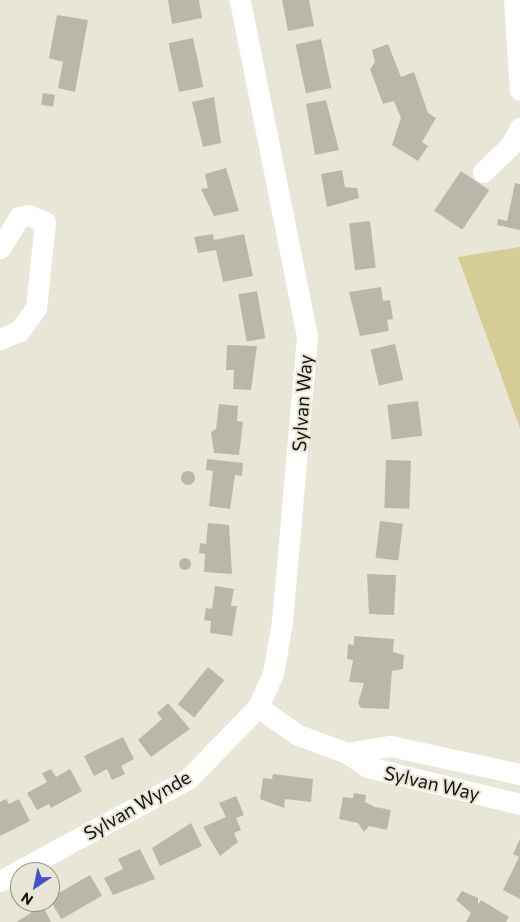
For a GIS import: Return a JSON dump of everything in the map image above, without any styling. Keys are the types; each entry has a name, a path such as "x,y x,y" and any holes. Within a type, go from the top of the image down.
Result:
{"street":[{"name":"Sylvan Way","path":"240,0 307,336 282,622 273,674 258,707 298,735 347,753 387,774 520,804"},
{"path":"514,0 520,90"},
{"path":"483,172 510,146 520,128"},
{"path":"0,248 19,217 28,215 45,222 36,308 19,331 0,339"},
{"name":"Sylvan Wynde","path":"0,882 188,779 258,707"},
{"name":"Sylvan Way","path":"347,753 390,746 520,774"}],"shaded area":[{"path":"520,247 520,428 458,257"}],"building":[{"path":"168,0 199,0 202,18 172,24"},
{"path":"282,0 309,0 314,26 288,31"},
{"path":"57,15 88,20 75,92 58,88 63,62 49,58"},
{"path":"193,38 203,87 179,92 169,43"},
{"path":"321,39 331,88 306,93 296,44"},
{"path":"388,44 401,77 414,72 428,113 436,118 422,142 428,146 418,161 392,145 401,118 394,101 383,104 370,69 375,62 372,50"},
{"path":"43,93 55,95 53,107 41,105"},
{"path":"214,97 221,143 203,147 192,102"},
{"path":"326,100 339,150 315,155 306,104"},
{"path":"226,168 239,211 214,216 201,189 208,188 205,174"},
{"path":"342,170 345,187 357,188 359,198 327,207 321,174"},
{"path":"461,171 489,190 462,230 434,211"},
{"path":"515,183 520,184 520,230 497,225 498,219 507,221"},
{"path":"370,221 376,268 355,270 349,224"},
{"path":"213,234 214,240 244,234 253,276 223,282 216,250 198,253 194,237"},
{"path":"381,287 383,301 390,300 393,319 387,320 389,331 360,336 349,292"},
{"path":"257,291 265,338 247,342 238,294"},
{"path":"395,344 403,380 379,386 371,350"},
{"path":"227,345 257,346 251,390 233,389 234,370 226,370"},
{"path":"418,401 422,436 391,440 387,405"},
{"path":"219,404 238,406 237,421 243,422 239,455 214,453 211,432 216,429"},
{"path":"207,459 243,463 242,476 235,475 230,509 209,506 213,471 206,470"},
{"path":"386,460 411,461 409,509 384,508"},
{"path":"188,471 193,473 195,478 193,483 188,485 183,483 181,478 183,473"},
{"path":"380,521 403,524 398,561 375,558"},
{"path":"208,523 229,525 232,574 204,572 205,554 199,553 200,543 206,544"},
{"path":"183,558 187,558 191,564 187,570 183,570 179,566 179,562"},
{"path":"367,574 396,575 394,615 369,614"},
{"path":"215,586 234,589 231,606 237,606 232,636 210,633 211,621 204,620 206,608 212,609"},
{"path":"354,636 394,639 393,652 404,655 403,669 392,671 389,709 361,708 358,703 364,683 349,682 353,660 347,659 348,644 354,645"},
{"path":"208,667 224,680 194,718 178,704"},
{"path":"168,703 190,729 151,757 138,740 162,719 157,713"},
{"path":"123,737 134,759 121,766 125,774 112,780 107,769 94,776 84,756"},
{"path":"51,769 56,777 70,769 82,791 51,808 49,804 37,810 27,793 47,782 42,773"},
{"path":"273,774 313,779 311,802 285,799 284,808 260,799 263,778 272,779"},
{"path":"354,793 366,795 365,802 375,807 391,810 387,830 369,826 364,832 358,823 339,819 343,797 353,798"},
{"path":"236,796 244,815 236,818 241,830 234,833 238,842 220,856 203,827 226,817 219,803"},
{"path":"6,799 9,804 19,799 30,821 0,836 0,802"},
{"path":"191,823 202,846 160,866 152,848"},
{"path":"520,839 520,899 503,890 519,857 513,854"},
{"path":"140,849 155,879 113,895 104,878 123,869 118,859"},
{"path":"90,875 102,896 61,919 57,912 60,912 60,892"},
{"path":"462,891 478,898 478,905 481,900 509,917 506,922 466,922 471,913 456,900"},
{"path":"46,912 51,922 16,922 31,913"}]}
